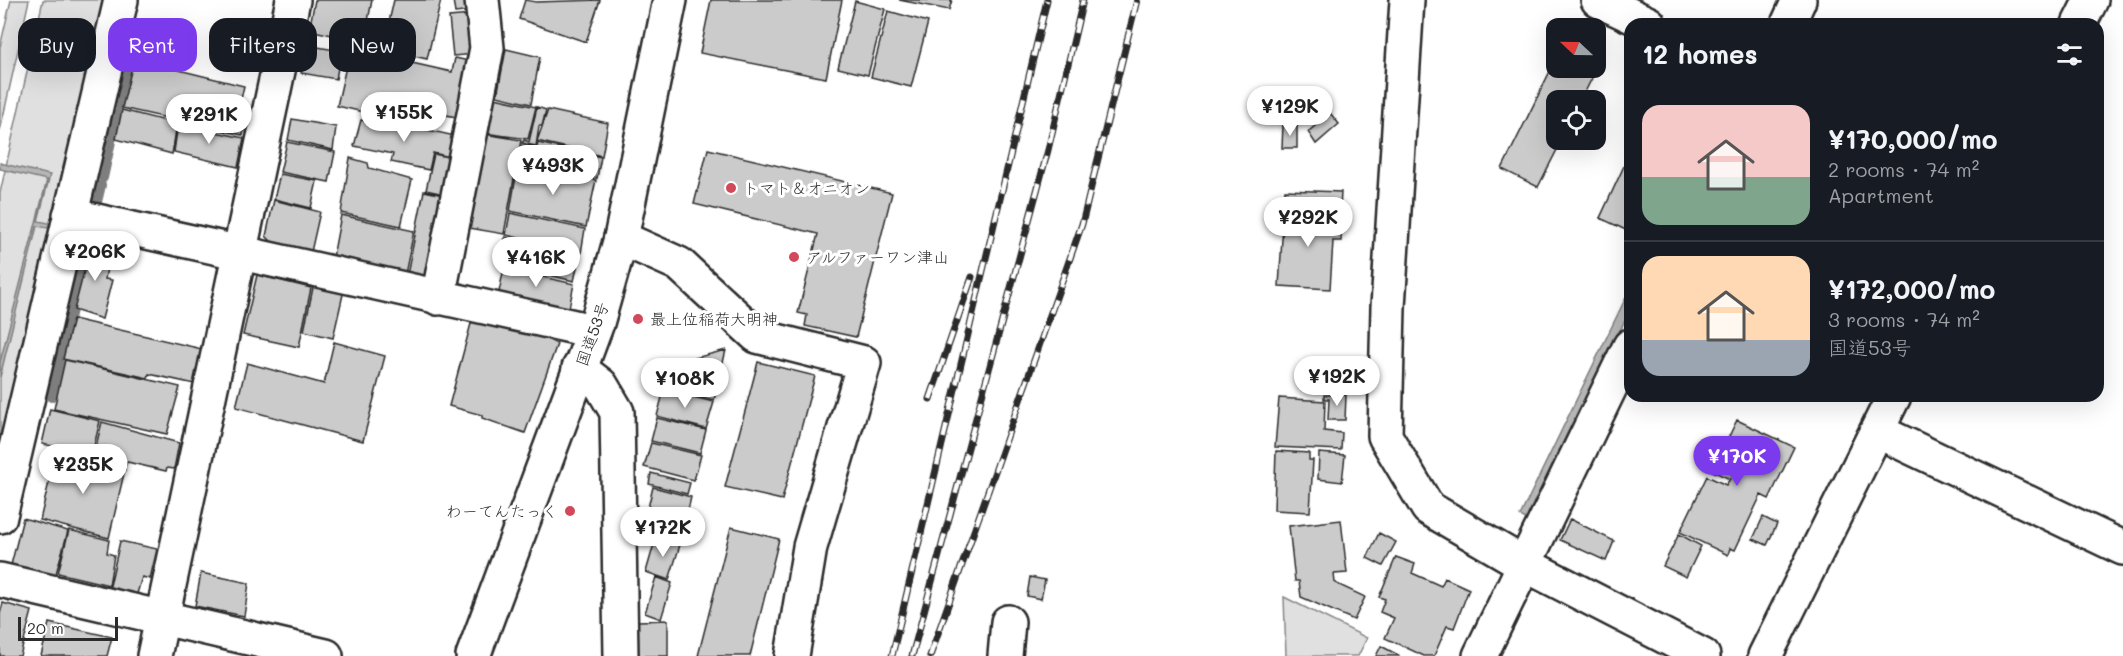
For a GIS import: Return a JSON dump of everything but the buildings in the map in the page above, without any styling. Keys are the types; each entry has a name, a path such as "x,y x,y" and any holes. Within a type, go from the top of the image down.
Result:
{"main road":[{"path":"0,516 121,0"},
{"path":"154,656 242,251 293,0"},
{"path":"438,298 487,48 482,0"},
{"name":"国道53号","path":"473,656 593,331 621,238 669,0"},
{"path":"1407,0 1389,295 1384,436 1428,508 1524,564 1703,656"},
{"path":"1598,0 1636,18"},
{"path":"1791,18 1799,0"},
{"path":"2082,18 2091,0"},
{"path":"70,214 593,331"},
{"path":"621,238 679,264 758,336 864,363 810,547 792,656"},
{"path":"1480,656 1624,358"},
{"path":"579,368 601,385 617,412 621,656"},
{"path":"1765,656 1891,402"},
{"path":"1877,431 2123,548"},
{"path":"0,580 326,656"},
{"path":"1005,656 1008,622"}],"shaded area":[{"path":"11,0 29,0 25,18 18,18 18,50 0,131 0,47"},
{"path":"43,0 111,0 96,63 96,18 39,18"},
{"path":"27,72 94,72 0,463 0,193"},
{"path":"0,163 50,175 38,221 49,223 48,228 37,226 0,377 0,362 47,180 0,169"},
{"path":"1624,301 1624,322 1528,520 1520,516"},
{"path":"1284,597 1367,638 1358,656 1286,656"}],"waterway":[{"path":"119,106 128,72"},
{"path":"103,178 117,114"},
{"path":"96,206 101,185"},
{"path":"51,397 91,231"}],"railway":[{"path":"892,656 1047,0"},
{"path":"912,656 1048,150 1083,0"},
{"path":"930,656 1082,224 1137,0"},
{"path":"930,399 972,277"}],"place":[{"name":"トマト＆オニオン","path":"731,188"},
{"name":"アルファーワン津山","path":"794,257"},
{"name":"最上位稲荷大明神","path":"638,319"},
{"name":"わーてんたっく","path":"570,511"}]}
